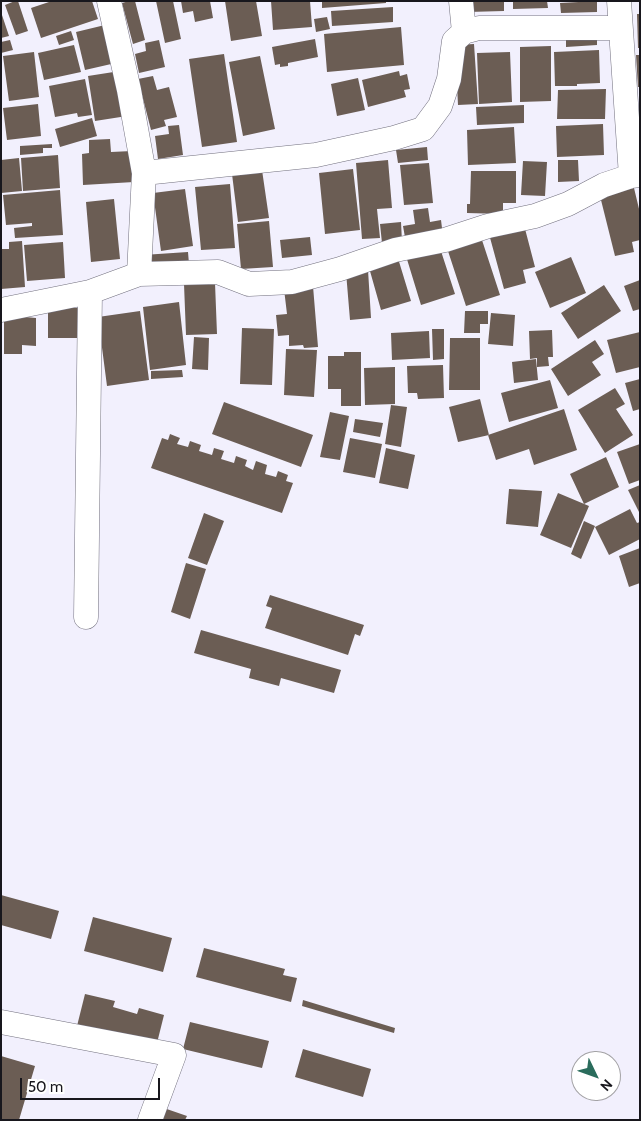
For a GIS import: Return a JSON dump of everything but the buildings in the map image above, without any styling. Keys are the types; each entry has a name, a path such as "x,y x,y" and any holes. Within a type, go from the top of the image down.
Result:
{"street":[{"path":"109,1 129,90 144,173 139,274"},
{"path":"461,1 464,32"},
{"path":"1,310 90,292 139,274 218,272 249,284 292,282 340,269 395,250 445,240 488,226 535,216 568,204 604,185 635,175 618,1"},
{"path":"144,173 316,156 394,138 422,129 440,106 448,79 454,41 464,32 479,28 620,28"},
{"path":"86,617 90,292"},
{"path":"1,1022 174,1055 150,1120"}]}
